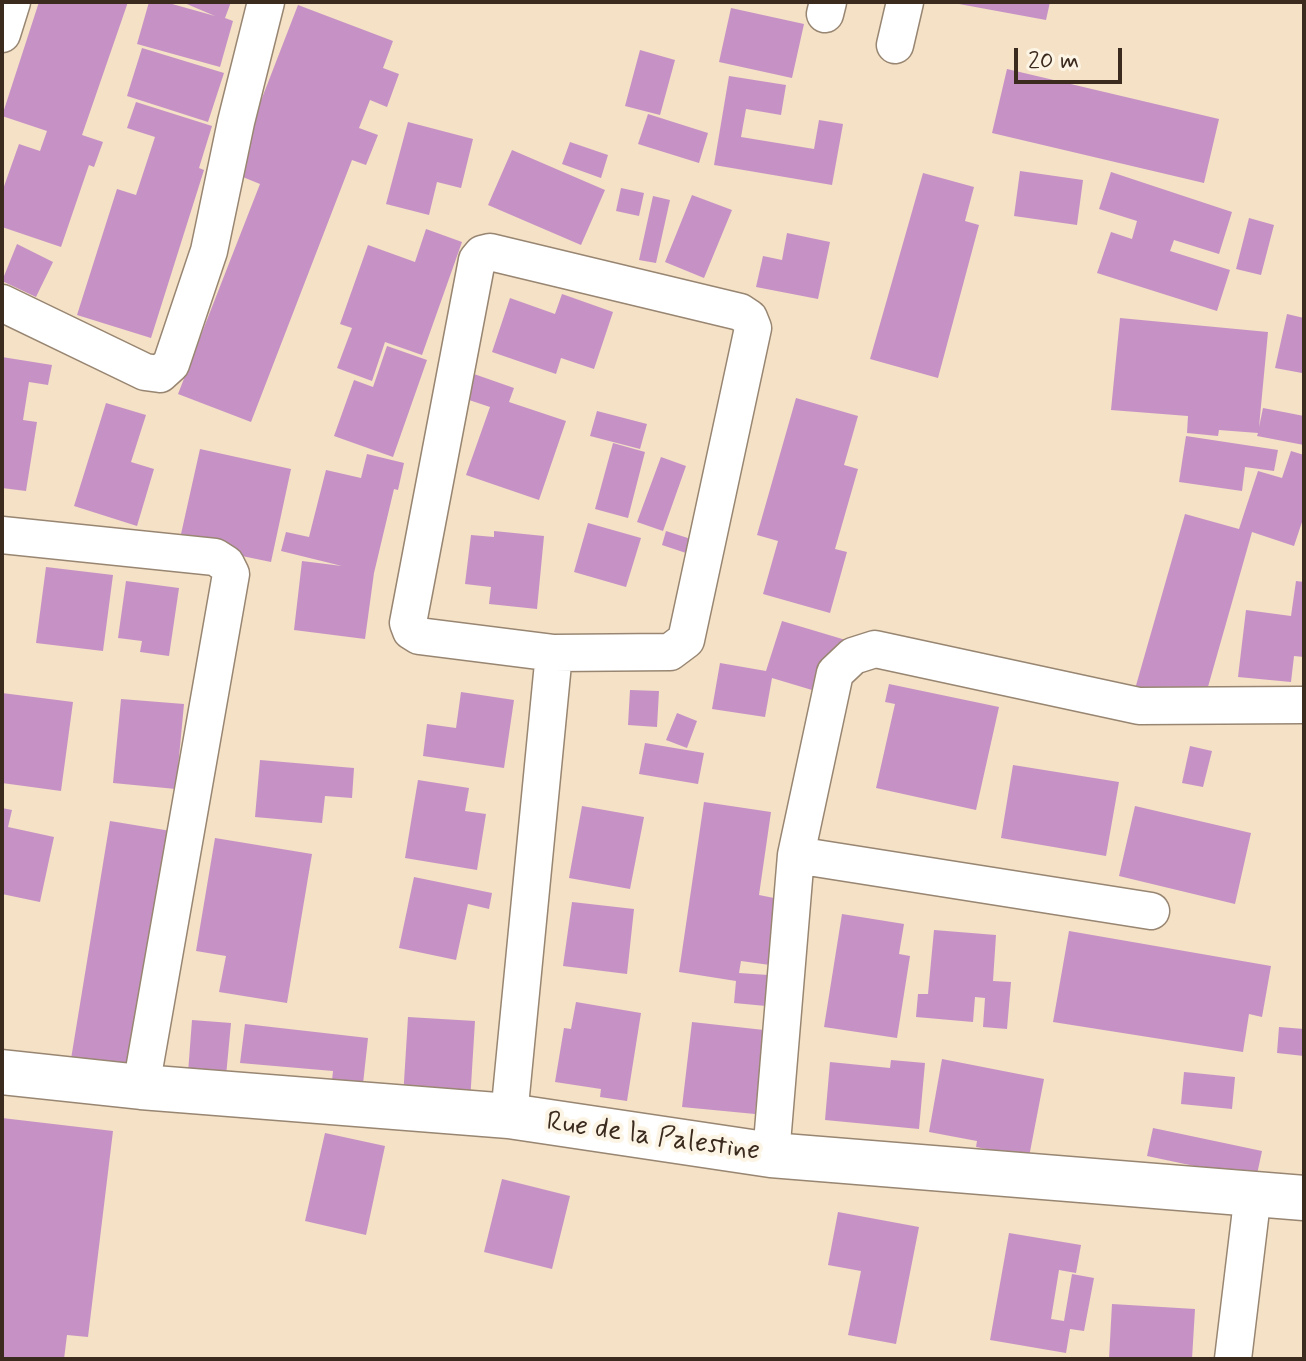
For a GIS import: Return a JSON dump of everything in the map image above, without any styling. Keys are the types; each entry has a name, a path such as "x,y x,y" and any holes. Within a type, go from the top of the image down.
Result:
{"street":[{"path":"2,34 12,2"},
{"path":"2,303 145,372 160,374 171,364 209,251 236,122 266,2"},
{"path":"895,45 905,2"},
{"path":"490,252 740,312 749,318 753,328 686,640 670,652 554,653 419,636 411,631 408,623 477,260 482,254 490,252"},
{"path":"2,535 215,557 226,564 231,574 141,1087"},
{"path":"771,1155 796,855 835,673 853,656 875,649 1139,706 1302,705"},
{"path":"509,1116 554,653"},
{"path":"796,855 1151,911"},
{"name":"Rue de la Palestine","path":"2,1072 141,1087 509,1116 771,1155 1304,1198"},
{"path":"1233,1359 1253,1193"}],"building":[{"path":"39,2 128,2 82,135 103,142 94,167 89,165 61,247 2,227 2,192 19,144 40,151 47,131 2,116"},
{"path":"149,2 165,2 215,16 182,2 231,2 225,18 233,21 220,67 137,44"},
{"path":"948,2 1050,2 1046,20"},
{"path":"298,5 393,41 383,68 399,74 387,107 370,100 359,128 378,135 366,165 352,160 251,422 178,394 260,184 233,173"},
{"path":"731,8 804,24 792,78 719,62"},
{"path":"142,48 224,73 208,122 127,96"},
{"path":"640,50 675,60 660,115 625,106"},
{"path":"1007,69 1219,119 1204,183 992,133"},
{"path":"729,76 786,85 781,115 746,109 741,137 814,149 819,120 843,124 832,185 714,165"},
{"path":"136,102 212,126 199,168 204,170 151,338 77,315 117,189 136,195 155,137 127,128"},
{"path":"648,114 708,133 699,163 638,144"},
{"path":"408,122 473,139 461,188 437,182 429,215 386,204"},
{"path":"570,142 608,155 601,178 562,164"},
{"path":"512,150 605,190 581,245 488,205"},
{"path":"1020,171 1083,180 1077,225 1014,216"},
{"path":"1111,172 1232,212 1219,254 1174,240 1170,251 1230,270 1217,311 1097,273 1111,232 1132,239 1137,221 1099,209"},
{"path":"923,173 974,187 965,221 979,225 938,378 870,359"},
{"path":"621,188 644,193 639,216 616,211"},
{"path":"692,195 732,210 704,278 665,262"},
{"path":"653,196 670,200 656,263 639,260"},
{"path":"1249,218 1274,225 1261,275 1236,269"},
{"path":"426,229 462,242 422,355 385,342 372,381 337,368 352,328 340,324 368,245 415,262"},
{"path":"787,233 830,242 818,299 756,287 763,256 782,260"},
{"path":"17,244 53,262 36,297 2,281"},
{"path":"562,294 613,312 594,369 561,358 556,374 492,352 510,298 555,314"},
{"path":"1287,314 1304,318 1302,373 1275,368"},
{"path":"1120,318 1268,332 1259,427 1263,408 1304,416 1304,445 1257,436 1258,433 1219,430 1218,436 1187,433 1188,416 1111,410"},
{"path":"387,346 427,360 393,457 334,436 354,380 373,387"},
{"path":"2,357 52,365 48,385 29,382 23,420 37,422 26,491 2,488"},
{"path":"474,374 514,388 509,402 566,421 539,500 466,475 490,407 466,399"},
{"path":"796,398 858,416 844,465 858,469 835,549 847,552 830,613 763,594 778,541 757,535"},
{"path":"106,403 146,415 131,462 154,469 137,526 74,506"},
{"path":"597,411 647,424 640,449 590,436"},
{"path":"1186,436 1278,450 1274,471 1245,467 1242,491 1179,482"},
{"path":"613,443 645,452 628,518 595,509"},
{"path":"200,449 291,469 271,562 179,543"},
{"path":"1291,451 1304,455 1304,516 1294,546 1252,532 1200,715 1133,696 1185,514 1239,529 1258,471 1282,478"},
{"path":"367,454 404,463 398,490 394,489 374,573 365,639 294,630 302,561 342,566 281,551 286,532 309,537 326,470 361,478"},
{"path":"661,457 686,466 663,531 637,522"},
{"path":"588,523 641,538 626,587 574,572"},
{"path":"494,531 544,536 537,609 489,604 491,587 465,584 471,535 494,537"},
{"path":"666,531 694,540 689,554 662,545"},
{"path":"46,567 113,575 103,651 36,643"},
{"path":"126,581 179,588 169,656 140,652 142,641 118,638"},
{"path":"1296,581 1304,582 1304,657 1294,656 1291,682 1238,677 1246,610 1291,616"},
{"path":"782,621 849,641 832,696 772,678 765,717 712,709 720,663 766,671"},
{"path":"889,684 999,707 976,810 876,788 895,704 885,702"},
{"path":"630,690 659,691 657,727 628,725"},
{"path":"461,692 514,700 504,768 423,756 427,724 456,728"},
{"path":"2,693 73,702 61,791 2,783"},
{"path":"121,699 184,704 176,789 113,783"},
{"path":"677,713 697,721 687,748 666,740"},
{"path":"645,743 704,753 698,784 639,774"},
{"path":"1190,746 1212,751 1203,787 1182,783"},
{"path":"260,760 354,768 352,798 325,796 322,823 255,817"},
{"path":"1013,765 1119,782 1106,856 1001,838"},
{"path":"418,780 469,788 465,811 486,814 477,870 405,858"},
{"path":"704,802 771,812 759,895 779,899 770,965 741,961 739,973 768,975 766,1006 734,1003 736,981 679,972"},
{"path":"582,806 644,817 630,889 569,878"},
{"path":"1135,806 1251,833 1235,904 1119,876"},
{"path":"2,808 12,810 8,827 54,837 40,902 2,894"},
{"path":"110,821 183,833 141,1071 71,1059"},
{"path":"215,838 312,854 287,1003 219,992 226,956 196,951"},
{"path":"414,877 492,893 489,909 468,904 456,960 399,948"},
{"path":"572,902 634,909 627,974 563,966"},
{"path":"842,914 904,924 899,954 910,956 897,1038 824,1027"},
{"path":"934,930 996,935 993,981 1011,982 1007,1029 983,1027 985,998 975,997 973,1022 916,1017 918,994 928,994"},
{"path":"1069,931 1271,966 1262,1017 1249,1014 1243,1052 1053,1022"},
{"path":"576,1002 641,1013 627,1101 600,1097 601,1089 555,1082 564,1028 571,1029"},
{"path":"408,1017 475,1021 470,1102 403,1098"},
{"path":"192,1020 231,1023 226,1076 188,1073"},
{"path":"692,1022 764,1030 755,1114 682,1107"},
{"path":"245,1024 368,1038 362,1093 331,1090 333,1071 240,1063"},
{"path":"1279,1027 1304,1029 1304,1056 1277,1053"},
{"path":"942,1059 1044,1079 1029,1157 976,1147 977,1141 929,1132"},
{"path":"891,1060 925,1063 919,1129 825,1120 830,1062 890,1068"},
{"path":"1184,1072 1235,1077 1232,1109 1181,1104"},
{"path":"2,1118 113,1131 88,1337 67,1335 64,1359 2,1359"},
{"path":"1153,1128 1262,1151 1256,1179 1147,1156"},
{"path":"325,1133 385,1146 366,1235 305,1221"},
{"path":"502,1179 570,1196 552,1269 484,1252"},
{"path":"838,1212 919,1227 896,1344 848,1335 861,1271 828,1265"},
{"path":"1009,1233 1081,1245 1076,1273 1059,1270 1051,1319 1064,1321 1072,1274 1094,1278 1084,1331 1070,1329 1066,1353 990,1340"},
{"path":"1112,1304 1195,1309 1192,1359 1109,1359"}]}
